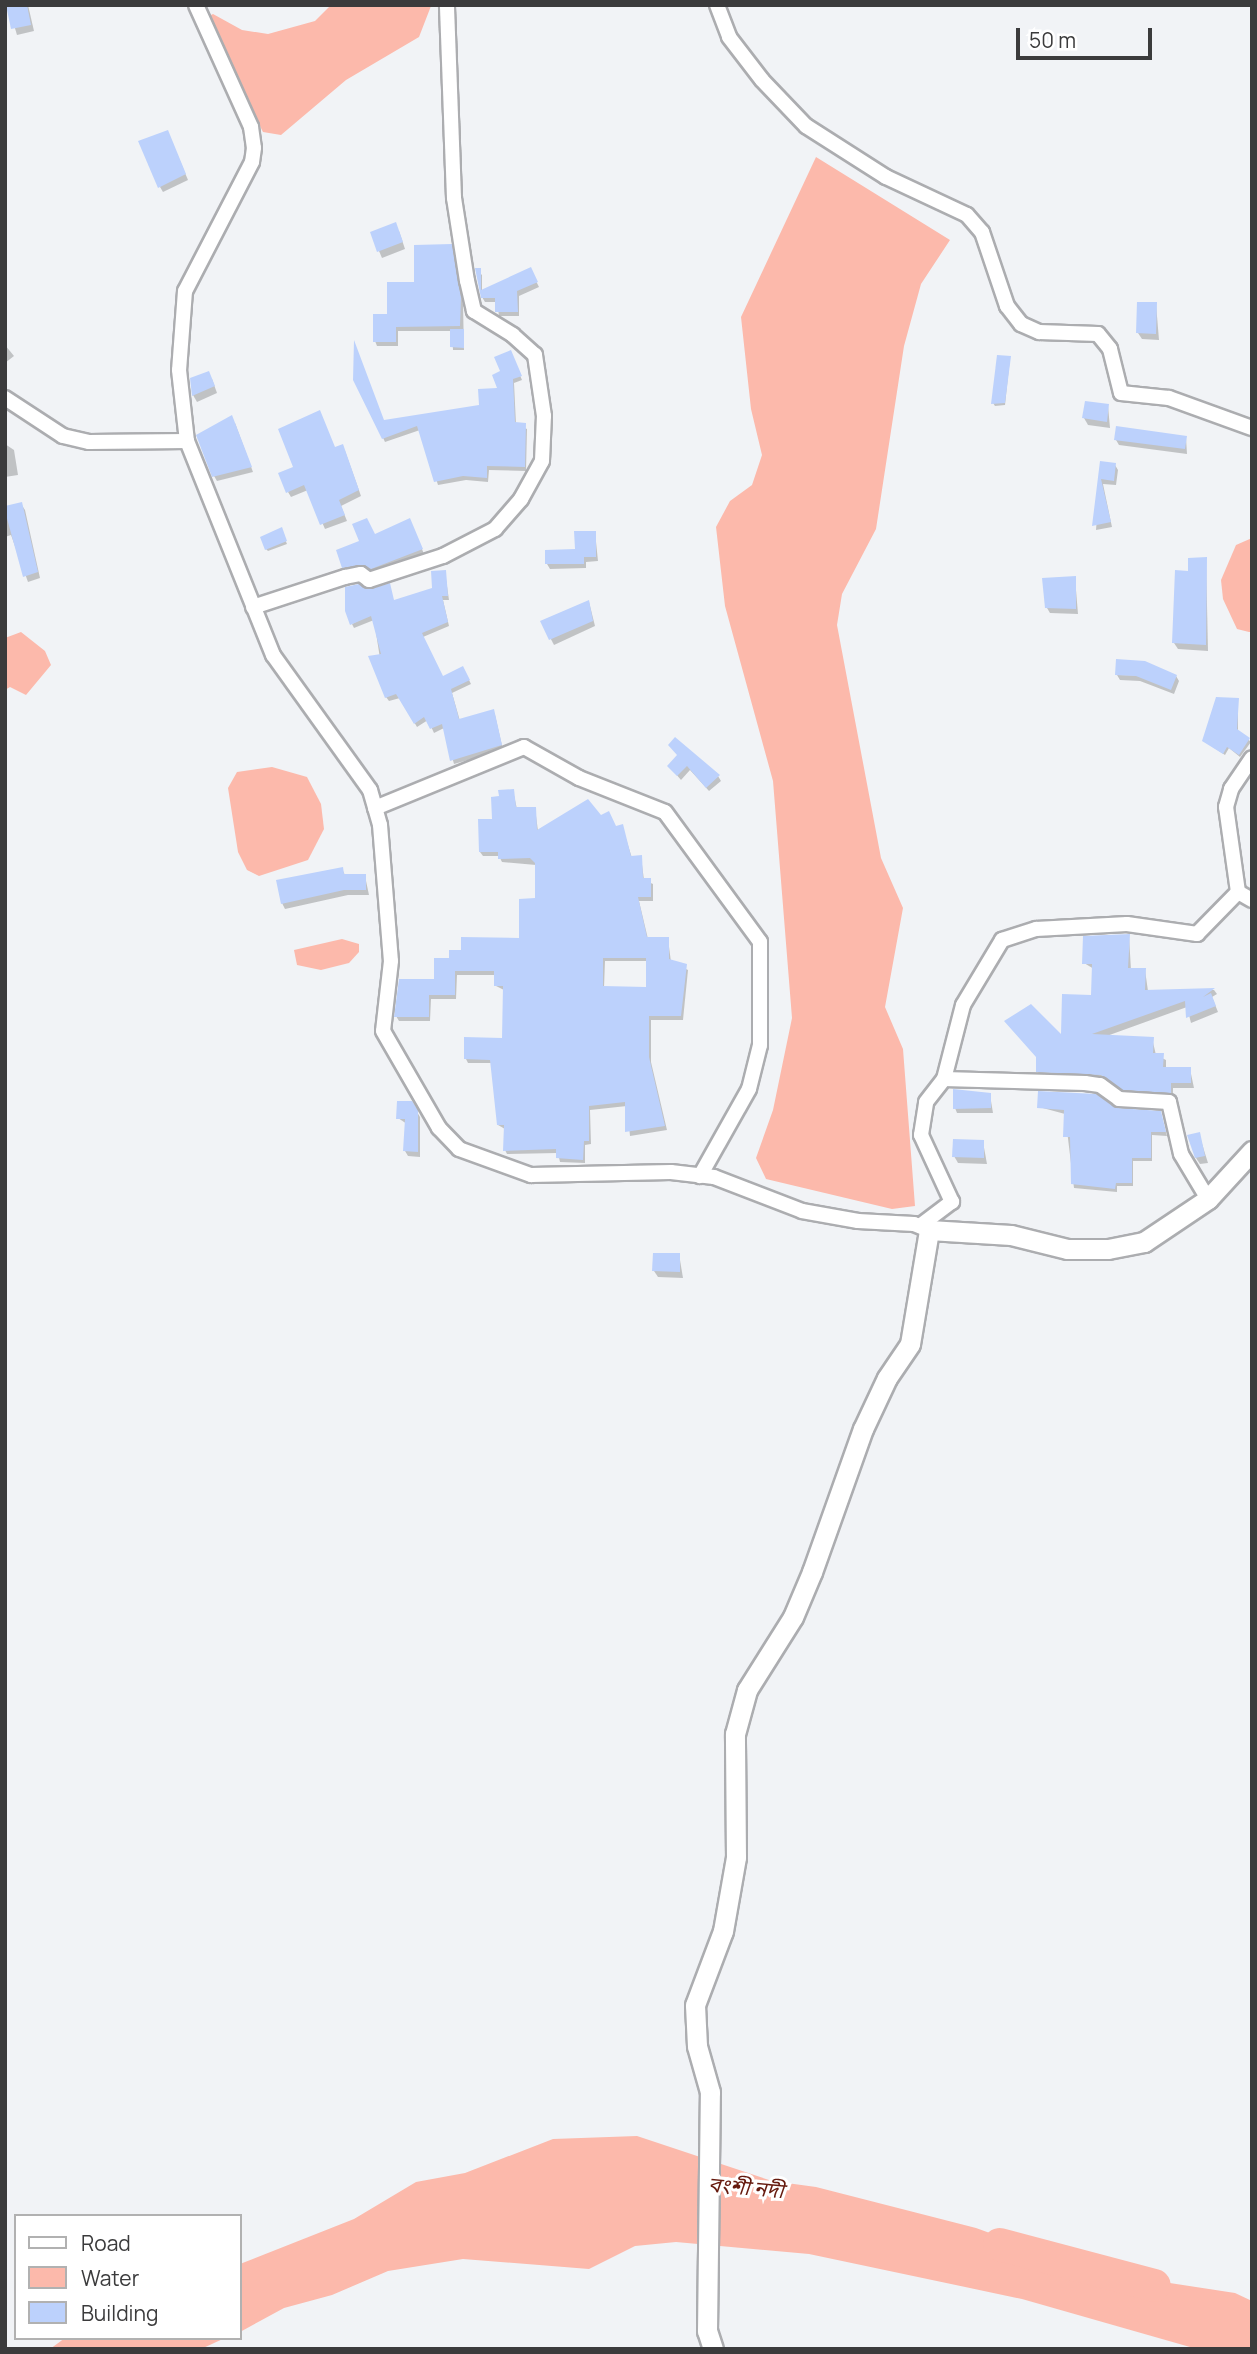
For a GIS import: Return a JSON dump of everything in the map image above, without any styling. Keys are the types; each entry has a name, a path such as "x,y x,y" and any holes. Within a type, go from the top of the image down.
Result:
{"street":[{"path":"196,5 251,127 254,148 253,162 185,291 179,370 187,441 273,655 356,766 375,808 391,961 383,1031 439,1128 459,1149 531,1175 671,1172 700,1176 802,1212 858,1222 1011,1235 1067,1249 1108,1249 1144,1242 1208,1199 1252,1151"},
{"path":"253,607 345,577 361,574 369,579 443,556 495,529 521,499 542,461 544,416 535,355 513,335 474,311 467,281 454,198 447,5"},
{"path":"717,5 729,37 762,80 806,126 886,177 967,215 982,232 1007,306 1021,324 1039,332 1098,334 1110,349 1121,393 1170,398 1252,428"},
{"path":"5,398 63,436 89,442 187,441"},
{"path":"375,808 524,747 579,778 665,812 760,942 760,1045 749,1090 700,1176"},
{"path":"710,2340 710,2092 697,2046 695,2005 723,1931 736,1857 738,1723 747,1690 793,1617 812,1572 863,1429 887,1378 910,1344 925,1227 952,1202 921,1135 926,1101 943,1079 963,1005 1002,940 1036,929 1127,924 1197,934 1238,892 1238,864 1226,807 1231,789 1252,758"},
{"path":"1238,892 1252,900"},
{"path":"943,1079 1085,1083 1100,1085 1119,1099 1169,1102 1181,1154 1208,1199"}],"water":[{"path":"331,5 431,6 419,37 346,80 281,135 263,132 205,18 213,14 242,30 268,34 315,21"},
{"path":"816,157 950,240 921,284 904,346 876,529 842,594 837,625 881,858 903,908 885,1007 903,1049 915,1206 892,1209 766,1179 756,1158 773,1110 792,1018 773,781 725,606 716,527 730,501 752,485 762,455 751,409 741,317"},
{"path":"1252,538 1252,632 1249,632 1237,629 1223,599 1221,580 1236,545"},
{"path":"21,632 45,651 51,665 26,695 10,687 5,690 5,638"},
{"path":"272,767 307,777 321,804 324,829 308,860 259,876 247,870 238,852 228,788 237,772"},
{"path":"342,939 359,944 359,952 349,963 321,970 297,965 294,950"},
{"path":"637,2136 772,2181 816,2187 976,2228 1098,2272 1235,2293 1252,2301 1252,2349 1197,2349 1022,2299 809,2254 676,2242 635,2246 589,2269 463,2259 388,2271 332,2295 284,2308 242,2331 242,2263 354,2219 416,2182 465,2173 553,2139"},
{"path":"62,2340 221,2340 201,2349 50,2349"}],"building":[{"path":"6,5 27,5 31,25 11,29"},
{"path":"168,130 186,174 158,188 138,141"},
{"path":"396,222 403,242 377,252 370,232"},
{"path":"452,244 461,298 460,326 396,327 396,342 373,342 373,314 387,314 387,282 414,282 414,245"},
{"path":"531,267 538,282 517,291 518,312 495,312 495,298 481,298 475,268 481,268 481,290"},
{"path":"1137,302 1157,302 1156,334 1136,333"},
{"path":"450,329 464,329 464,348 450,347"},
{"path":"354,340 384,420 479,405 478,389 497,388 492,375 500,371 494,357 511,350 522,376 513,379 515,422 526,423 525,467 487,466 487,478 463,476 434,482 417,426 382,439 353,380"},
{"path":"997,355 1011,356 1005,403 991,404"},
{"path":"209,371 215,386 192,396 190,378"},
{"path":"1085,401 1109,404 1107,422 1082,418"},
{"path":"320,410 335,447 343,444 359,490 339,500 345,515 320,525 304,485 286,493 278,473 293,467 278,429"},
{"path":"232,415 252,467 212,477 196,435"},
{"path":"1116,426 1187,436 1185,449 1114,440"},
{"path":"1100,461 1116,463 1114,481 1101,479 1111,522 1092,526"},
{"path":"22,502 38,572 23,577 5,511 5,506"},
{"path":"367,518 375,534 410,518 423,549 371,569 363,565 342,568 336,550 359,541 352,524"},
{"path":"282,527 287,541 265,550 260,537"},
{"path":"574,531 596,531 596,557 584,557 584,564 545,564 545,550 575,549"},
{"path":"1207,557 1206,645 1172,643 1175,570 1188,571 1188,558"},
{"path":"446,570 448,596 442,596 448,622 422,633 443,676 463,666 470,680 451,689 459,719 494,709 502,745 450,761 442,724 430,729 424,717 414,724 396,694 385,698 368,656 381,654 371,616 350,625 345,611 345,587 359,584 371,589 390,583 394,600 432,588 431,571"},
{"path":"1076,576 1076,609 1045,608 1042,578"},
{"path":"589,600 593,621 549,640 540,621"},
{"path":"1116,659 1145,661 1177,675 1171,690 1136,676 1115,675"},
{"path":"1216,697 1239,698 1237,729 1250,738 1239,755 1227,747 1223,754 1202,741"},
{"path":"675,737 720,775 706,788 687,766 677,776 667,766 677,755 668,745"},
{"path":"514,789 516,807 536,807 537,830 588,799 601,815 609,811 616,826 623,824 631,856 642,855 643,878 651,878 651,897 638,897 647,937 669,937 669,959 687,964 681,1016 649,1016 649,1057 665,1126 625,1132 625,1102 589,1106 589,1141 584,1141 583,1160 556,1158 556,1149 503,1151 504,1125 497,1125 490,1060 464,1059 464,1037 502,1038 503,986 494,986 494,971 455,971 455,995 429,995 429,1017 394,1017 399,979 434,979 434,958 449,958 449,950 461,950 461,937 519,938 519,899 535,898 535,863 530,858 498,859 498,852 479,852 478,819 492,819 491,797 499,796 498,790","holes":["603,958 646,958 646,987 603,986"]},
{"path":"343,867 344,874 366,874 366,890 344,890 281,904 276,880"},
{"path":"1130,934 1128,968 1146,968 1145,990 1215,988 1203,997 1211,993 1216,1006 1186,1018 1185,1001 1092,1034 1154,1037 1153,1053 1164,1053 1163,1067 1191,1067 1191,1083 1171,1083 1171,1093 1122,1090 1101,1075 1036,1072 1036,1057 1004,1021 1031,1004 1061,1034 1062,994 1091,995 1092,964 1082,964 1083,936"},
{"path":"953,1089 991,1093 991,1108 953,1109"},
{"path":"1038,1091 1096,1094 1118,1108 1161,1111 1166,1132 1151,1132 1151,1158 1132,1158 1132,1183 1116,1183 1115,1189 1071,1184 1070,1137 1063,1137 1064,1110 1037,1108"},
{"path":"397,1101 412,1101 418,1110 418,1152 403,1151 405,1119 396,1119"},
{"path":"1200,1132 1205,1156 1195,1158 1187,1135"},
{"path":"953,1139 984,1140 984,1158 952,1157"},
{"path":"653,1253 680,1253 680,1272 652,1271"}],"waterway":[{"name":"বংশী নদী","path":"999,2244 1154,2285"}]}
